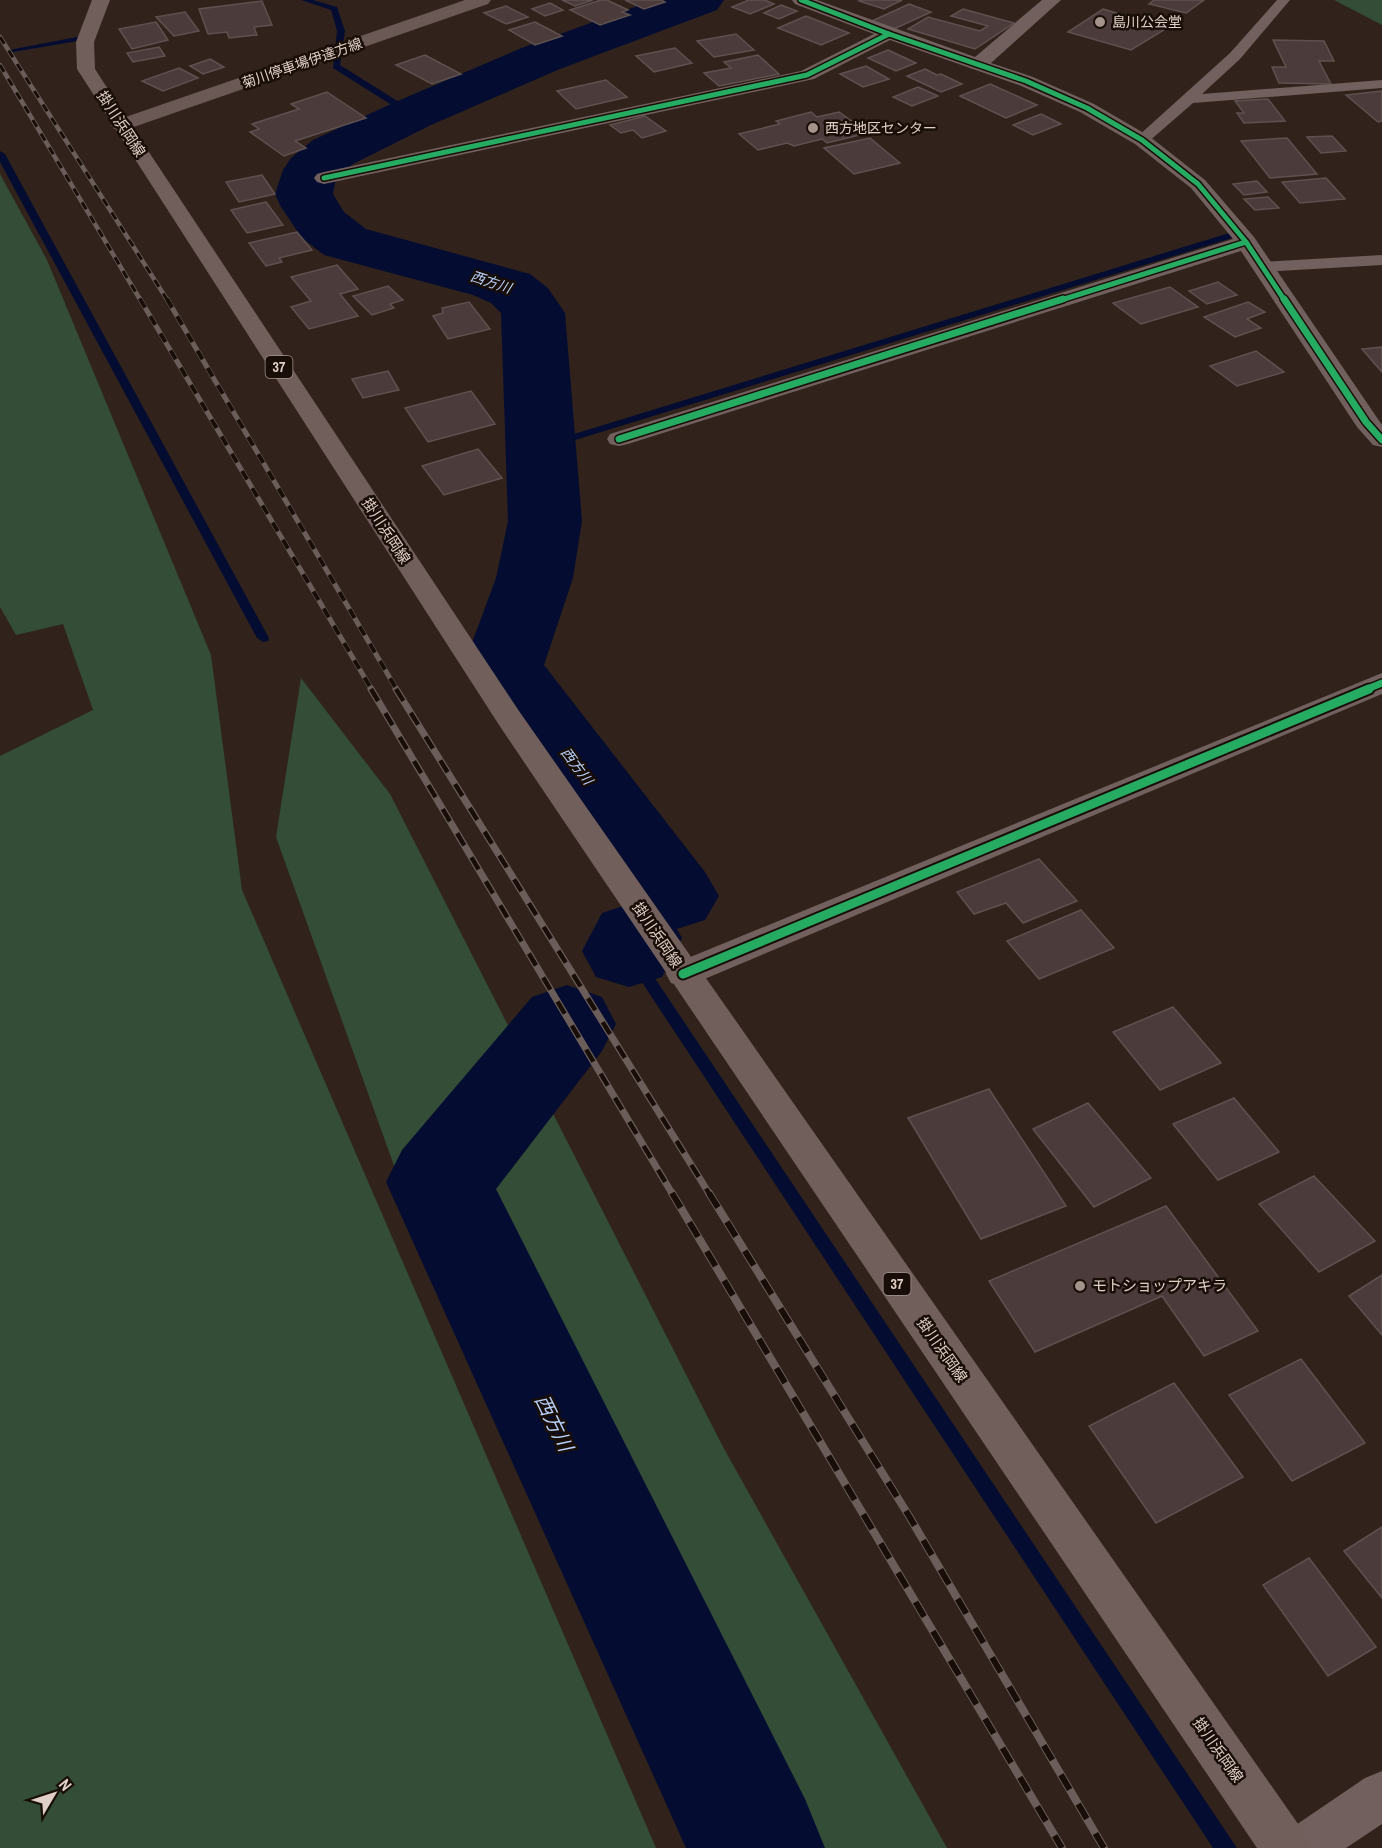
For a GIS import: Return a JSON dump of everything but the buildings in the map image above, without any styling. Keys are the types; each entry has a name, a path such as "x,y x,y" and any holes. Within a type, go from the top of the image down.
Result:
{"main road":[{"name":"掛川浜岡線","path":"101,0 85,42 86,69 121,125 509,718 1286,1848"},
{"name":"菊川停車場伊達方線","path":"121,125 482,0"}],"street":[{"path":"801,0 889,34 1026,81 1087,108 1142,140 1198,184 1246,242 1378,431"},
{"path":"977,65 1052,0"},
{"path":"324,178 807,75 889,34"},
{"path":"619,439 1246,242"},
{"path":"683,974 1382,683"},
{"path":"1304,1848 1382,1795"}],"lane":[{"path":"1142,140 1235,56 1284,0"},
{"path":"1189,99 1382,84"},
{"path":"1263,267 1382,260"}],"green space":[{"path":"1334,0 1382,0 1382,25"},
{"path":"0,174 47,260 211,655 242,890 656,1848 0,1848 0,756 93,710 63,624 16,635 0,607"},
{"path":"301,678 390,794 722,1445 947,1848 751,1848 406,1199 276,837"}],"waterway":[{"path":"305,0 334,9 341,31 336,66 412,114"},
{"name":"西方川","path":"673,896 503,667 535,578 545,521 533,313 517,293 495,282 345,242 323,225 304,194 311,170 333,152 412,114 542,58 700,0"},
{"path":"13,50 87,37"},
{"path":"0,154 263,638"},
{"path":"542,447 1239,233"},
{"name":"西方川","path":"629,951 635,938"},
{"path":"629,951 1226,1848"},
{"name":"西方川","path":"567,1024 439,1182 756,1848"}],"railway":[{"path":"0,37 168,301"},
{"path":"0,65 141,301"},
{"path":"140,299 372,690"},
{"path":"167,299 397,690"},
{"path":"371,689 673,1195"},
{"path":"396,689 710,1195"},
{"path":"672,1193 1062,1848"},
{"path":"709,1193 909,1516 1104,1848"}],"cycle path":[{"path":"801,0 889,34 1026,81 1087,108 1142,140 1198,184 1246,242 1366,422 1382,440"},
{"path":"324,178 807,75 889,34"},
{"path":"619,439 1246,242"},
{"path":"683,974 1382,683"}],"place":[{"name":"島川公会堂","path":"1100,22"},
{"name":"西方地区センター","path":"813,128"},
{"name":"モトショップアキラ","path":"1080,1286"}]}
